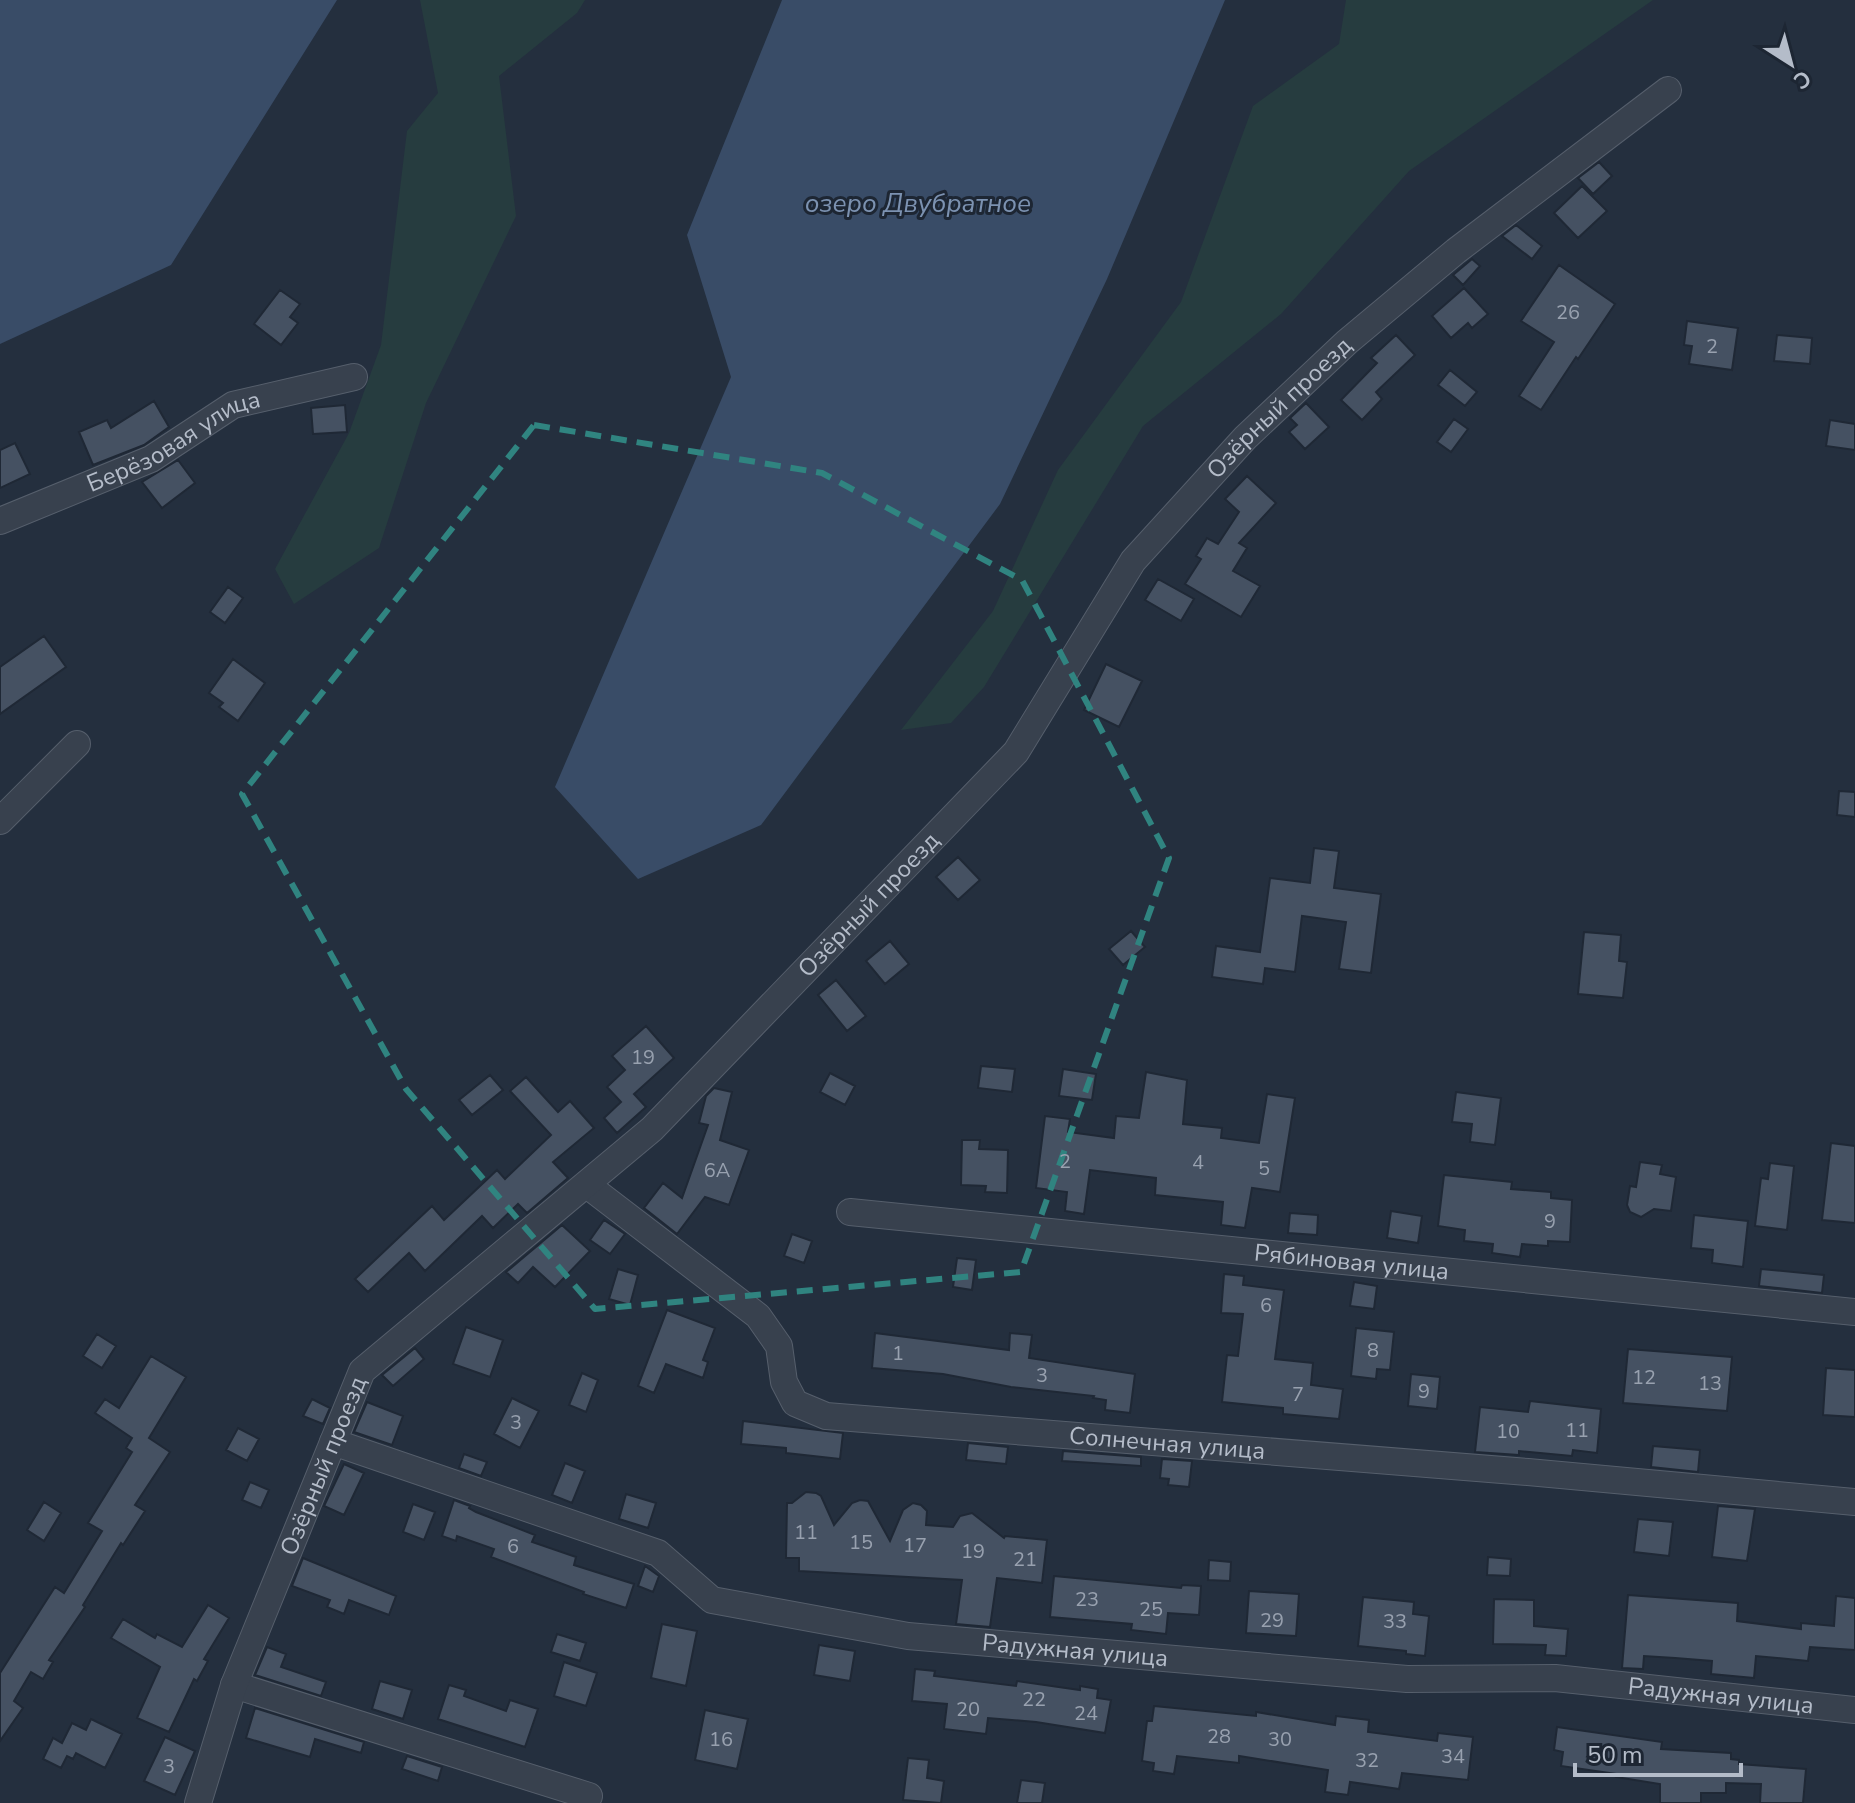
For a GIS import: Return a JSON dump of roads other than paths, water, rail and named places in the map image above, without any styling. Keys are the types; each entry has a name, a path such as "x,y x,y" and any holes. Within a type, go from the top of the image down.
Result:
{"street":[{"name":"Озёрный проезд","path":"198,1803 234,1685 362,1371 652,1129 1016,752 1133,561 1245,438 1347,342 1456,251 1668,90"},
{"name":"Берёзовая улица","path":"0,521 151,459 233,405 354,377"},
{"path":"0,821 77,744"},
{"name":"Солнечная улица","path":"587,1185 758,1316 779,1346 784,1382 795,1403 826,1416 1513,1471 1855,1502"},
{"name":"Рябиновая улица","path":"850,1212 1855,1312"},
{"name":"Радужная улица","path":"333,1442 658,1553 712,1600 908,1636 1407,1679 1555,1678 1855,1710"},
{"path":"234,1685 589,1796"}],"water":[{"path":"0,0 337,0 171,265 0,344"},
{"name":"озеро Двубратное","path":"782,0 1225,0 1107,279 1000,504 761,825 638,879 555,787 731,377 687,235"}]}
